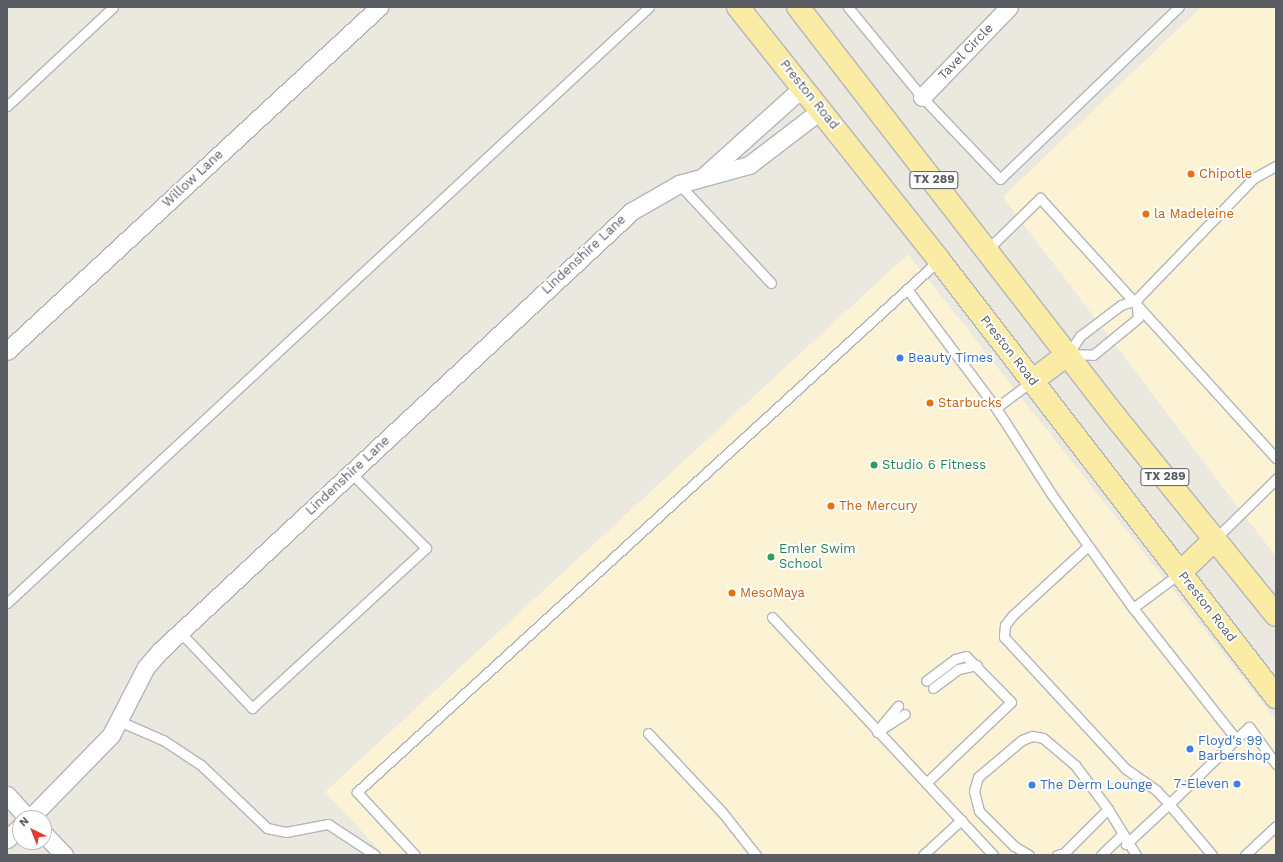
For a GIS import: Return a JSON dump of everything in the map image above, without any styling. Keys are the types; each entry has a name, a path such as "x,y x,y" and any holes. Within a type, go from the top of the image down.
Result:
{"main road":[{"name":"Preston Road","path":"738,7 939,260 1276,697"},
{"name":"TX 289","path":"798,7 988,249 1068,354 1276,614"},
{"path":"1032,381 1068,354"},
{"path":"1180,572 1215,539"}],"street":[{"name":"Willow Lane","path":"7,351 379,7"},
{"name":"Tavel Circle","path":"922,97 1009,7"},
{"name":"Lindenshire Lane","path":"705,175 803,87"},
{"name":"Lindenshire Lane","path":"37,810 95,755 119,721 146,667 180,632 632,211 679,184 705,175 749,166 821,110"},
{"path":"7,795 21,810"},
{"path":"52,842 64,855"}],"lane":[{"path":"7,106 113,7"},
{"path":"7,603 649,7"},
{"path":"848,7 922,97 1000,179 1179,7"},
{"path":"1068,354 1080,336 1121,305 1136,300 1254,178 1276,166"},
{"path":"679,184 771,283"},
{"path":"988,249 1040,198 1136,300 1276,458"},
{"path":"415,855 357,792 939,260"},
{"path":"907,289 996,408 1088,546 1133,608 1236,739"},
{"path":"1068,354 1094,355 1138,318 1136,300"},
{"path":"996,408 1032,381"},
{"path":"180,632 252,708 426,548 351,473"},
{"path":"1215,539 1276,479"},
{"path":"1088,546 1012,616 1005,625 1004,637 1126,769 1158,791 1212,855"},
{"path":"1133,608 1180,572"},
{"path":"772,617 877,732 993,855"},
{"path":"926,783 1011,702 977,665 966,656 955,659 929,684"},
{"path":"877,732 898,706"},
{"path":"877,732 905,714"},
{"path":"119,721 163,740 201,765 266,828 286,832 328,824 375,855"},
{"path":"1126,844 1249,727 1276,764"},
{"path":"648,733 722,812 756,855"},
{"path":"1029,855 1014,846 978,811 974,791 978,777 1022,740 1044,738 1075,765 1108,809 1126,844 1136,855"},
{"path":"1060,854 1108,809"},
{"path":"923,855 961,820"},
{"path":"1245,855 1276,826"},
{"path":"1101,855 1122,835"}],"shaded area":[{"path":"1201,7 1276,7 1276,557 1003,197"},
{"path":"908,254 1276,720 1276,855 384,855 325,792"}],"place":[{"name":"Chipotle","path":"1191,174"},
{"name":"la Madeleine","path":"1146,214"},
{"name":"Beauty Times","path":"900,358"},
{"name":"Starbucks","path":"930,403"},
{"name":"Studio 6 Fitness","path":"874,465"},
{"name":"The Mercury","path":"831,506"},
{"name":"Emler Swim School","path":"771,557"},
{"name":"MesoMaya","path":"732,593"},
{"name":"Floyd's 99 Barbershop","path":"1190,749"},
{"name":"7-Eleven","path":"1237,784"},
{"name":"The Derm Lounge","path":"1032,785"}]}
